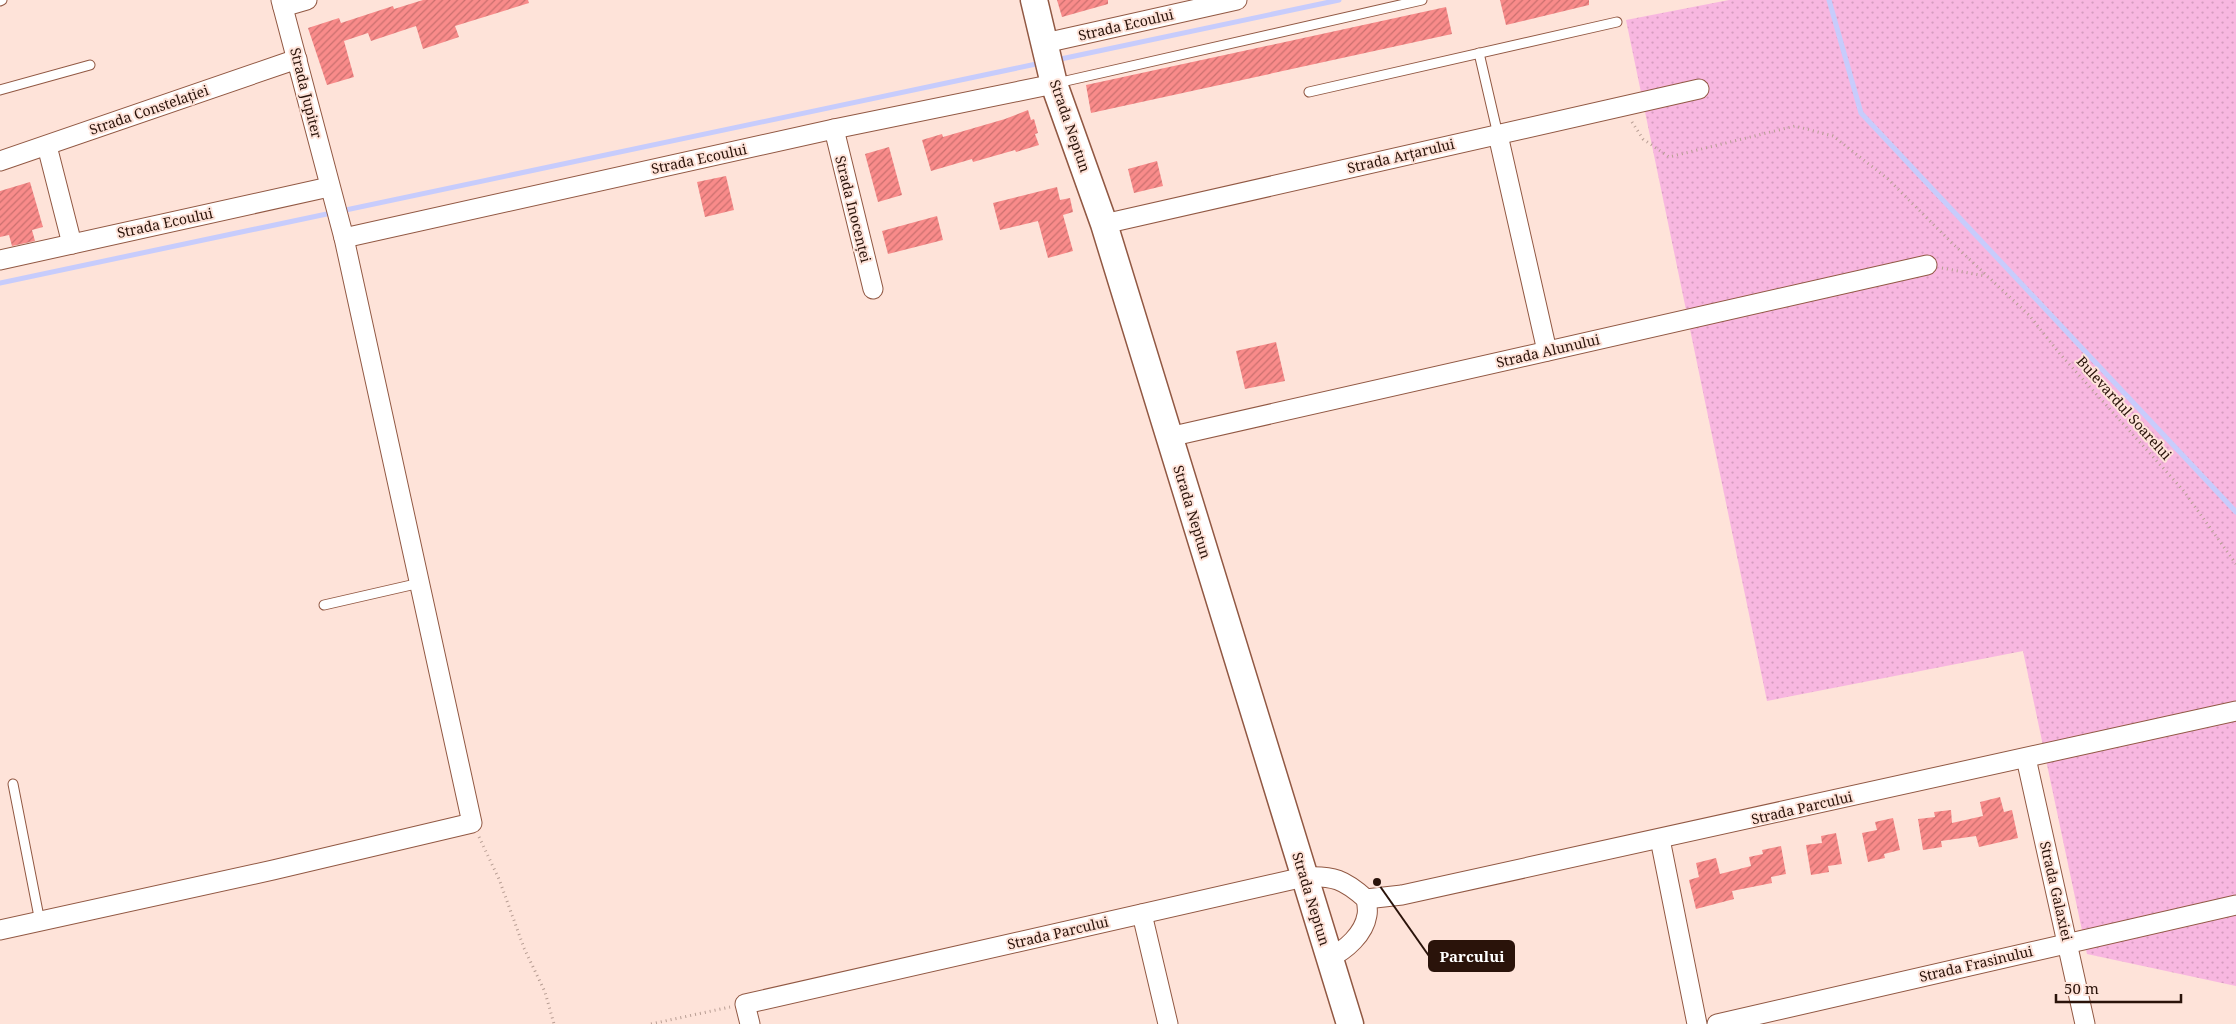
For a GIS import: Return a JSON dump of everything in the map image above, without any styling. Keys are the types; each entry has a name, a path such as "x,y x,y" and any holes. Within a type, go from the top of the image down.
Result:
{"street":[{"path":"282,4 307,0"},
{"name":"Strada Neptun","path":"1034,0 1050,63 1104,224 1350,1024"},
{"name":"Strada Ecoului","path":"344,238 834,129 1050,63 1237,0"},
{"name":"Strada Jupiter","path":"282,4 344,238 472,823"},
{"name":"Strada Constelației","path":"0,161 297,59"},
{"name":"Strada Arțarului","path":"1104,224 1699,89"},
{"name":"Strada Inocenței","path":"834,129 873,289"},
{"path":"1498,134 1547,351"},
{"path":"47,146 72,244"},
{"name":"Strada Ecoului","path":"0,260 329,187"},
{"name":"Strada Alunului","path":"1169,437 1927,265"},
{"name":"Strada Parcului","path":"745,1004 1304,877 1327,875 1352,886 1366,899 1402,895 2236,710"},
{"name":"Strada Galaxiei","path":"2026,758 2086,1024"},
{"path":"0,930 273,870 472,823"},
{"path":"1660,839 1697,1024"},
{"path":"1329,958 1342,952 1357,936 1367,915 1366,899"},
{"name":"Strada Frasinului","path":"1717,1024 2236,905"},
{"path":"1142,914 1168,1024"},
{"path":"745,1004 750,1024"}],"lane":[{"path":"1050,63 1422,0"},
{"path":"1309,92 1617,22"},
{"path":"1479,53 1498,134"},
{"path":"0,90 90,66"},
{"path":"324,605 420,583"},
{"path":"14,784 40,922"}],"path":[{"name":"Bulevardul Soarelui","path":"1622,106 1643,139 1669,157 1795,126 1832,136 1888,179 2029,315 2060,354 2183,490 2236,564"},
{"path":"1927,265 1987,276"},
{"path":"472,823 499,879 524,948 545,992 554,1024"},
{"path":"651,1024 745,1004"}],"shaded area":[{"path":"1729,0 2236,0 2236,986 2087,954 2023,651 1767,701 1626,20"}],"building":[{"path":"423,0 528,0 529,3 455,26 459,37 423,49 416,26 371,41 368,33 344,41 354,77 327,85 308,28 339,18 341,23 393,6 394,9"},
{"path":"1057,0 1108,0 1108,4 1062,17"},
{"path":"1500,0 1589,0 1589,5 1506,25"},
{"path":"1446,7 1452,34 1091,113 1086,85"},
{"path":"1028,110 1031,120 1034,119 1038,133 1035,134 1039,145 973,162 972,159 931,171 922,140 942,134 943,137 1005,119"},
{"path":"889,147 902,195 878,202 865,154"},
{"path":"1157,161 1163,186 1134,193 1128,169"},
{"path":"726,176 734,210 705,217 697,182"},
{"path":"30,182 43,227 32,230 35,241 12,246 9,235 0,237 0,191"},
{"path":"1057,187 1060,200 1070,198 1073,212 1063,215 1073,251 1048,258 1038,221 1000,230 993,203"},
{"path":"937,216 943,240 888,254 882,231"},
{"path":"1276,342 1285,381 1245,389 1236,351"},
{"path":"2000,797 2004,812 2012,810 2018,838 1979,847 1976,836 1941,841 1942,847 1923,850 1918,819 1935,817 1934,812 1951,810 1952,823 1983,816 1980,802"},
{"path":"1893,818 1900,850 1884,854 1885,858 1868,862 1862,833 1877,830 1875,822"},
{"path":"1836,833 1842,864 1828,866 1829,872 1811,875 1806,845 1822,843 1821,836"},
{"path":"1781,846 1786,874 1771,877 1772,883 1732,891 1734,899 1696,909 1689,880 1699,877 1696,863 1716,858 1720,874 1751,866 1749,857 1763,854 1762,850"}],"waterway":[{"path":"1056,60 1339,0"},
{"path":"1829,0 1861,113 2236,512"},
{"path":"0,283 1041,63"}],"place":[{"name":"Parcului","path":"1377,882"}]}
